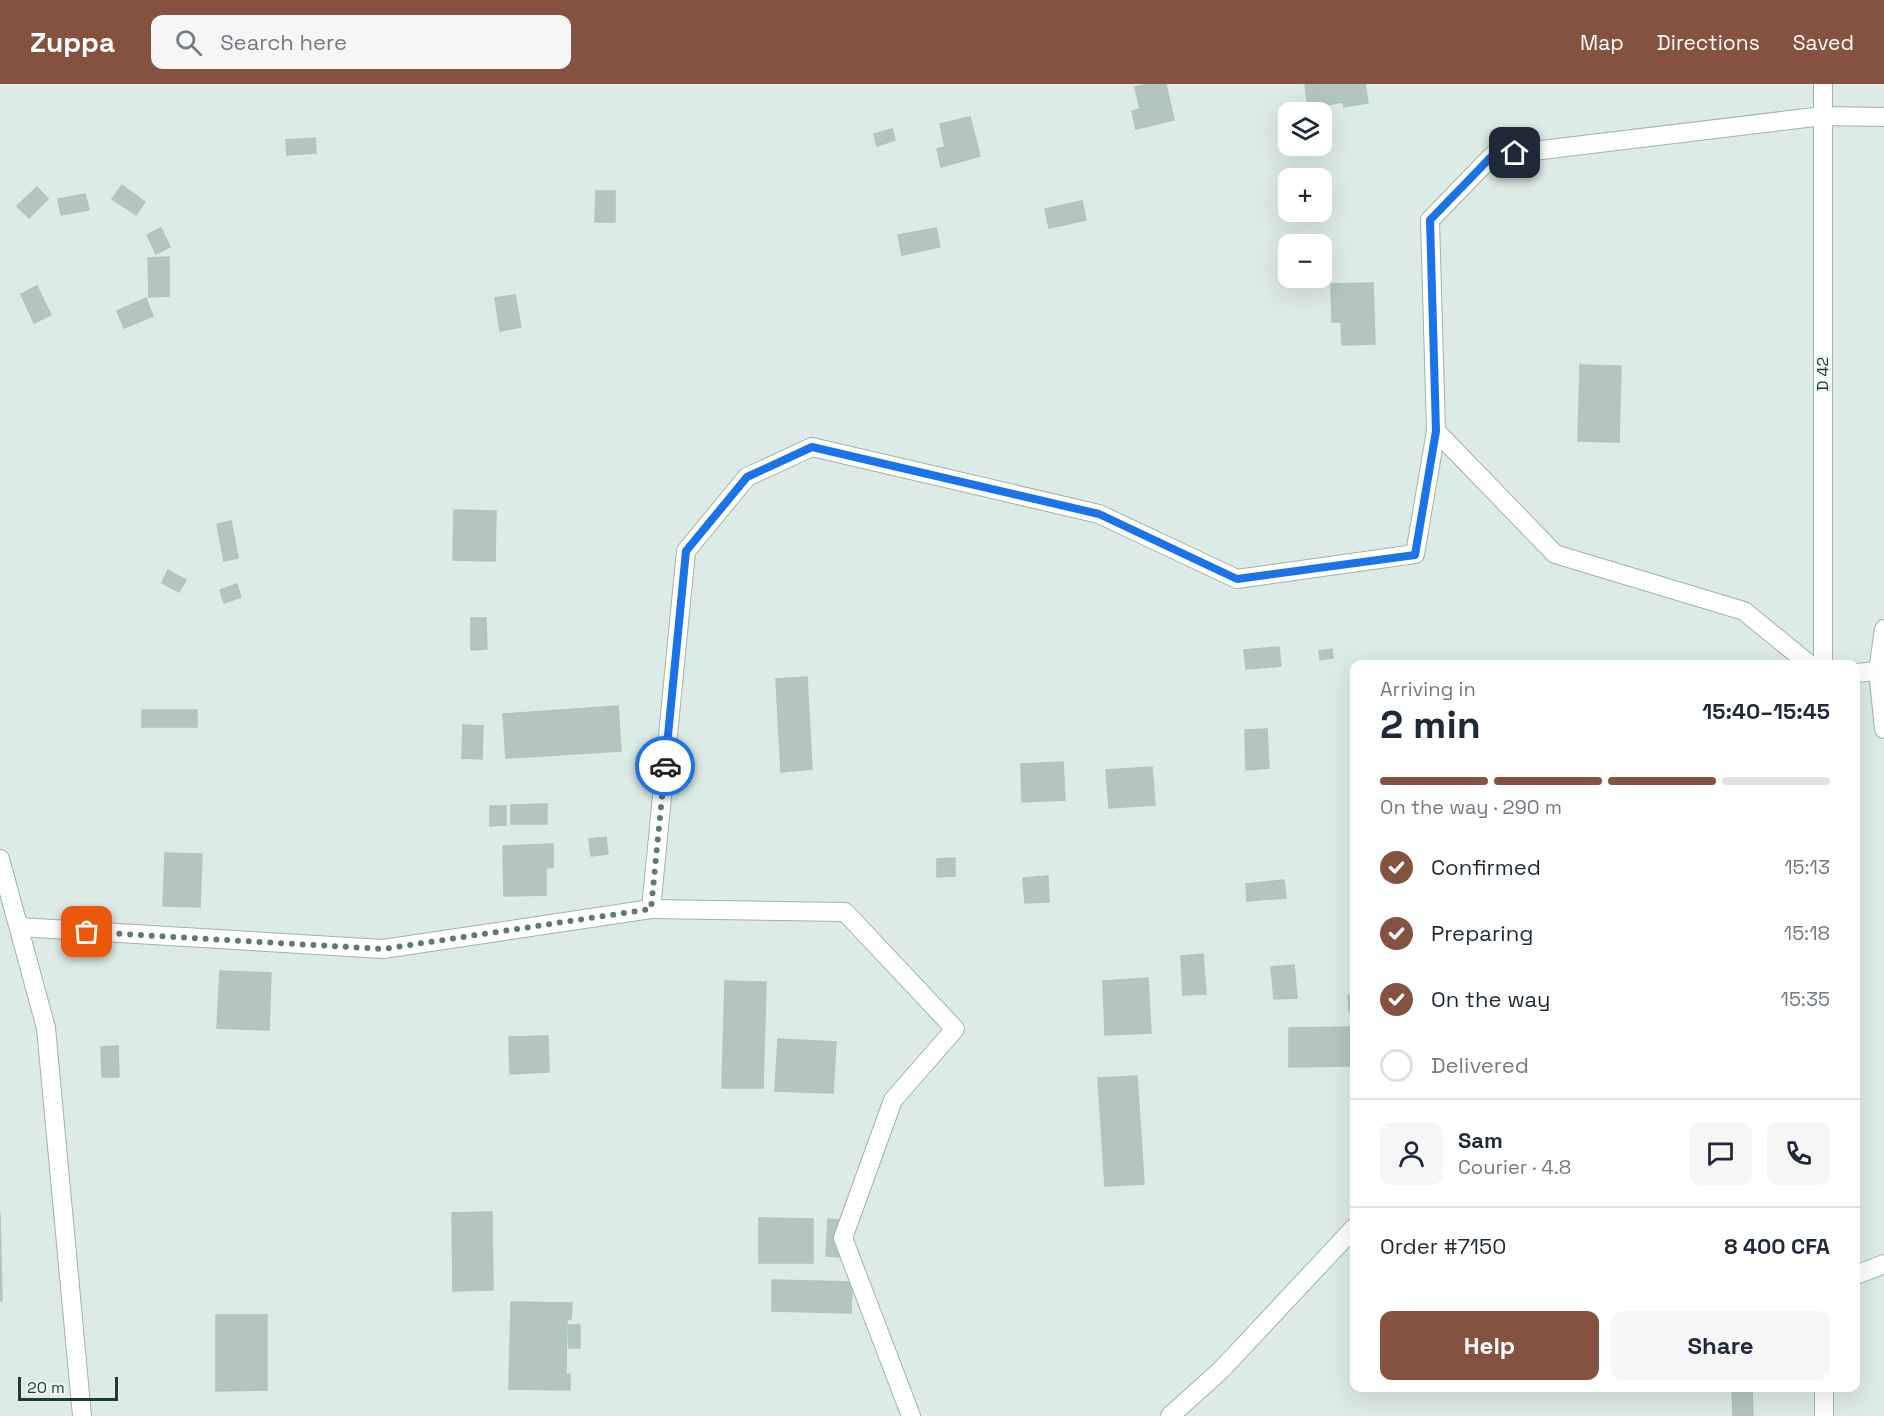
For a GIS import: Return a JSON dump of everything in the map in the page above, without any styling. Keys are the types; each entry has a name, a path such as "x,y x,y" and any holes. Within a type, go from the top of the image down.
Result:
{"street":[{"name":"D 42","path":"1823,84 1823,660"},
{"path":"651,909 686,551 747,477 812,447 1099,514 1237,579 1415,555 1436,431 1430,220 1492,156 1823,116 1884,117"},
{"path":"1436,431 1555,554 1743,611 1804,660"},
{"path":"1884,629 1878,671 1884,729"},
{"path":"1860,673 1878,671"},
{"path":"0,859 46,1028 82,1416"},
{"path":"19,927 383,949 651,909 844,912 955,1029 893,1100 843,1238 911,1416"},
{"path":"1170,1416 1221,1370 1350,1232"},
{"path":"1860,1273 1884,1264"},
{"path":"1824,1392 1824,1416"}],"building":[{"path":"1166,84 1174,120 1136,129 1132,111 1140,109 1135,87"},
{"path":"1305,84 1365,84 1368,103 1344,107 1343,102 1332,104 1332,102 1307,102"},
{"path":"970,117 980,156 941,167 937,149 945,147 940,124"},
{"path":"892,129 895,140 877,146 874,134"},
{"path":"315,138 316,153 287,155 286,140"},
{"path":"122,185 145,202 136,215 112,199"},
{"path":"37,187 48,199 29,218 17,206"},
{"path":"596,191 615,191 615,222 595,222"},
{"path":"85,194 89,210 61,215 58,199"},
{"path":"1082,201 1086,220 1049,228 1045,209"},
{"path":"161,228 170,247 156,254 147,235"},
{"path":"936,228 940,247 902,255 898,235"},
{"path":"169,257 169,296 149,297 148,258"},
{"path":"1373,283 1375,344 1342,345 1341,322 1332,322 1332,284"},
{"path":"37,286 51,315 34,323 21,294"},
{"path":"515,295 521,327 500,331 495,298"},
{"path":"146,298 153,316 124,328 117,311"},
{"path":"1580,365 1621,366 1619,442 1578,441"},
{"path":"454,510 496,511 495,561 453,560"},
{"path":"231,521 238,558 224,561 217,524"},
{"path":"168,570 186,580 179,592 162,583"},
{"path":"237,584 241,597 224,603 220,590"},
{"path":"471,618 486,618 487,649 471,650"},
{"path":"1279,647 1281,666 1246,669 1244,650"},
{"path":"1332,649 1333,658 1320,660 1319,651"},
{"path":"807,677 812,769 781,772 776,679"},
{"path":"618,706 621,751 506,758 503,714"},
{"path":"142,710 197,710 197,727 142,727"},
{"path":"463,725 483,726 482,759 462,758"},
{"path":"1267,729 1269,768 1246,770 1245,730"},
{"path":"1063,762 1065,800 1022,802 1021,764"},
{"path":"1152,767 1155,805 1109,808 1106,770"},
{"path":"547,804 547,824 511,824 511,805"},
{"path":"490,806 506,806 506,825 490,826"},
{"path":"606,837 608,854 591,856 589,839"},
{"path":"553,844 553,867 546,868 546,895 504,896 503,846"},
{"path":"165,853 202,854 200,907 163,906"},
{"path":"955,858 955,876 937,877 937,859"},
{"path":"1048,876 1049,902 1025,903 1023,878"},
{"path":"1284,880 1286,898 1247,901 1246,884"},
{"path":"1203,954 1206,994 1183,995 1181,956"},
{"path":"1294,965 1297,998 1274,999 1271,967"},
{"path":"220,971 271,973 269,1030 217,1028"},
{"path":"1148,978 1151,1033 1105,1035 1103,981"},
{"path":"725,981 766,982 763,1088 722,1088"},
{"path":"1348,995 1350,995 1350,1011"},
{"path":"1350,1027 1350,1066 1289,1067 1289,1028"},
{"path":"548,1036 549,1072 510,1074 509,1037"},
{"path":"778,1039 836,1042 833,1093 775,1091"},
{"path":"118,1046 119,1077 102,1077 101,1047"},
{"path":"1137,1076 1144,1184 1105,1186 1098,1078"},
{"path":"492,1212 493,1290 453,1291 452,1213"},
{"path":"0,1213 2,1301 0,1301"},
{"path":"759,1218 813,1219 813,1263 759,1263"},
{"path":"828,1219 845,1221 842,1257 826,1256"},
{"path":"772,1280 852,1282 851,1313 772,1311"},
{"path":"511,1302 572,1303 571,1319 567,1320 566,1374 570,1374 570,1390 509,1389"},
{"path":"216,1315 267,1315 267,1390 216,1391"},
{"path":"568,1325 580,1325 580,1348 569,1348"},
{"path":"1732,1392 1752,1392 1753,1416 1733,1416"}],"way so far":[{"path":"87,932 383,949 651,909 665,766"}],"route":[{"path":"665,766 686,551 747,477 812,447 1099,514 1237,579 1415,555 1436,431 1430,220 1492,156 1515,153"}]}
